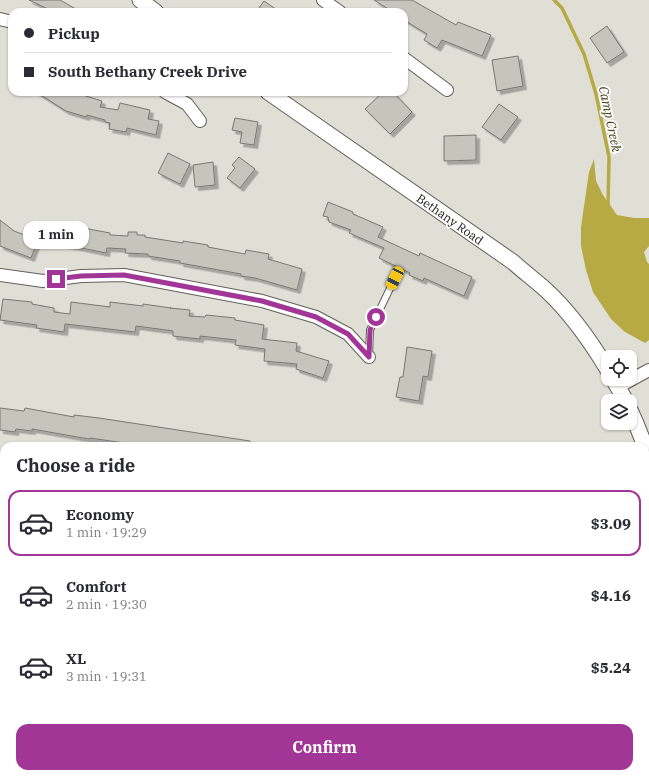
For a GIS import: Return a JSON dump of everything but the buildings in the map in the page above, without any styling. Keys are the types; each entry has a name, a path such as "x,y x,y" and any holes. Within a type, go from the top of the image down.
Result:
{"street":[{"path":"140,0 151,8"},
{"path":"323,0 334,8"},
{"path":"408,61 447,90"},
{"path":"172,96 187,104 200,121"},
{"name":"Bethany Road","path":"274,96 513,262 546,291 573,319 601,359"},
{"path":"0,275 43,281 81,276 124,275 262,301 316,317 348,334 369,357"},
{"path":"637,375 649,370"},
{"path":"637,426 643,442"}],"lane":[{"path":"369,357 370,330 395,278"}],"shaded area":[{"path":"594,159 596,181 603,195 617,215 634,218 649,218 649,246 644,252 649,264 649,340 645,343 625,332 611,319 593,292 586,270 581,246 581,227 589,172"}],"waterway":[{"name":"Camp Creek","path":"554,0 562,8 584,54 596,94 609,157 608,206"}],"route":[{"path":"56,279 81,276 124,275 262,301 316,317 348,334 369,357 370,330 376,317"}]}
